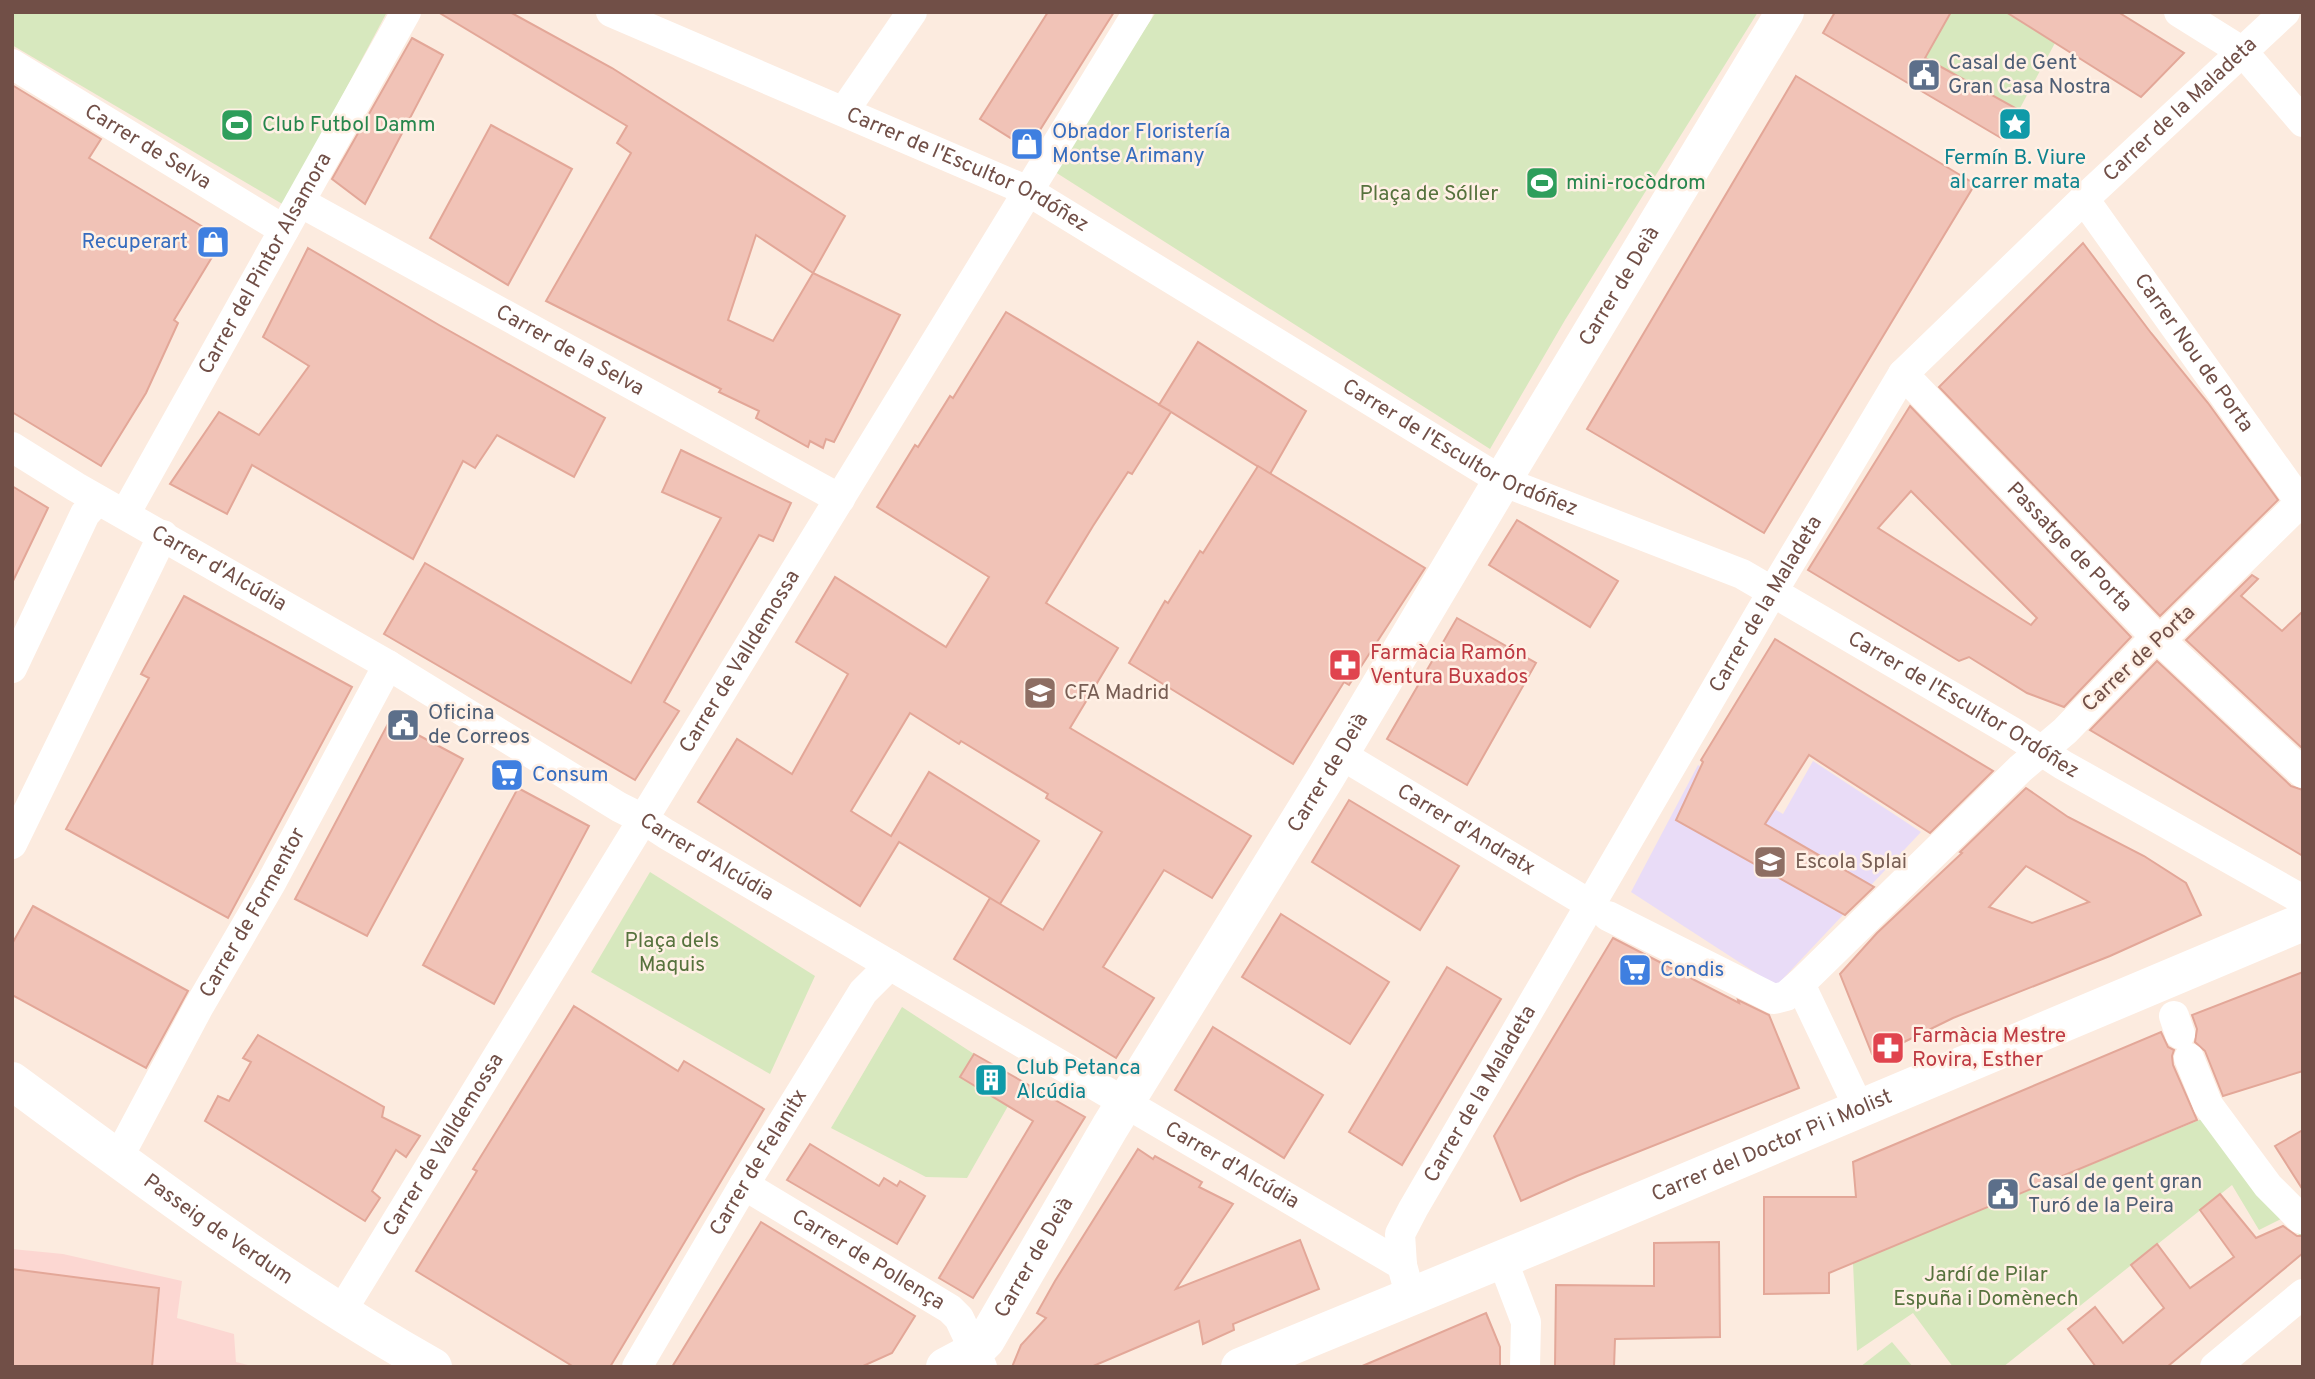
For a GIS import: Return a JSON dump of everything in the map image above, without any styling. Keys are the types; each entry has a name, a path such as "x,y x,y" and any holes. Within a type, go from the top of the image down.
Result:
{"main road":[{"name":"Carrer de Deià","path":"968,1362 995,1324 1124,1104 1340,754 1785,12"},
{"name":"Carrer del Doctor Pi i Molist","path":"1240,1367 1406,1281 1502,1259 2303,922"},
{"name":"Passeig de Verdum","path":"12,1081 117,1160 341,1312 433,1367"}],"street":[{"name":"Carrer del Pintor Alsamora","path":"125,514 406,12"},
{"name":"Carrer de l'Escultor Ordóñez","path":"611,12 1028,191 1502,481 1742,574 2042,750 2063,765 2303,900"},
{"path":"844,111 912,12"},
{"name":"Carrer de Valldemossa","path":"341,1312 1138,12"},
{"path":"2179,12 2243,52 2303,122"},
{"name":"Carrer de la Maladeta","path":"1406,1281 1400,1234 1404,1226 1599,911 1773,591 1903,374 2084,199 2285,12"},
{"name":"Carrer de Selva","path":"12,64 284,230"},
{"name":"Carrer Nou de Porta","path":"2084,199 2302,503"},
{"name":"Carrer de la Selva","path":"300,202 839,499"},
{"name":"Passatge de Porta","path":"1903,374 2160,640 2303,773"},
{"name":"Carrer d'Alcúdia","path":"12,447 98,500 387,665 619,807 1124,1104 1406,1281"},
{"path":"12,668 85,514 98,500"},
{"name":"Carrer de Porta","path":"1800,984 2003,785 2065,731 2149,644 2160,640 2302,503"},
{"path":"12,844 163,535"},
{"name":"Carrer de Formentor","path":"117,1160 198,1008 271,883 387,665"},
{"name":"Carrer d'Andratx","path":"1340,754 1599,911 1774,999 1786,996 1800,984"},
{"name":"Carrer de Felanitx","path":"637,1367 744,1185 863,992 890,965"},
{"path":"1800,984 1859,1108"},
{"path":"2181,1036 2207,1105 2268,1186 2302,1219"},
{"name":"Carrer de Pollença","path":"744,1185 950,1308 959,1318 968,1362"},
{"path":"1502,1259 1526,1322 1525,1367"},
{"path":"2215,1367 2297,1305"}],"shaded area":[{"name":"Escola Splai","path":"1813,761 1921,832 1776,986 1631,892 1698,765 1783,814"},
{"path":"12,1249 63,1254 182,1281 177,1318 234,1334 236,1362 256,1367 12,1367"}],"green space":[{"name":"Club Futbol Damm","path":"12,12 387,12 284,205 12,45"},
{"name":"Plaça de Sóller","path":"1156,12 1758,12 1565,320 1490,449 1052,170"},
{"path":"1951,12 2006,12 2055,43 2019,110 1925,58"},
{"name":"Plaça dels Maquis","path":"650,872 815,976 770,1074 591,972"},
{"path":"902,1007 974,1054 960,1077 1008,1106 967,1178 926,1177 831,1128"},
{"name":"Jardí de Pilar Espuña i Domènech","path":"2214,1114 2303,1204 2303,1240 2285,1217 2259,1230 2232,1185 2003,1367 1953,1367 1913,1313 1857,1351 1853,1263"},
{"path":"1892,1342 1913,1367 1860,1367"}],"building":[{"path":"438,12 510,12 612,68 845,216 813,273 900,315 834,442 826,439 823,448 810,441 808,447 756,418 759,411 719,392 721,389 546,301 631,153 617,143 627,126","holes":["756,235 813,273 773,341 728,320"]},
{"path":"1048,12 1114,12 1028,149 980,119"},
{"name":"Casal de Gent Gran Casa Nostra","path":"1835,12 1951,12 1925,58 2019,110 2001,138 1823,33"},
{"path":"2006,12 2118,12 2184,53 2141,97"},
{"path":"412,38 443,55 365,204 332,179"},
{"path":"1796,76 1975,184 1764,533 1587,429"},
{"path":"12,85 101,139 89,158 223,239 174,320 178,323 146,393 101,466 12,412"},
{"path":"491,125 572,169 508,285 430,238"},
{"path":"2083,243 2208,403 2278,500 2160,616 1939,387"},
{"path":"308,248 605,418 574,477 497,435 475,468 463,461 413,559 252,465 227,514 170,484 219,412 259,435 309,366 263,337"},
{"path":"1006,312 1159,405 1198,342 1306,411 1270,474 1171,412 1132,474 1128,472 1046,603 1118,648 1070,728 1251,836 1212,898 1164,870 1103,967 1154,998 1116,1058 954,959 990,898 1000,904 899,842 860,906 698,802 737,739 792,774 848,674 796,642 835,577 946,647 989,577 877,507 915,445 918,447 950,396 953,398","holes":["910,713 1048,794 1046,798 1102,832 1043,930 1000,904 1039,841 929,772 891,836 851,811"]},
{"path":"1910,406 2131,637 2064,707 2027,693 1969,657 1959,661 1808,570","holes":["1911,491 2037,618 2031,625 1878,528"]},
{"path":"681,450 791,503 773,541 759,535 664,702 679,711 635,780 384,634 425,563 631,683 721,518 662,492"},
{"path":"1258,466 1425,568 1349,685 1344,682 1293,764 1129,663 1165,601 1168,603 1200,551 1203,553"},
{"path":"12,486 48,508 12,583"},
{"path":"1517,520 1618,581 1590,627 1489,565"},
{"path":"2252,575 2258,579 2241,596 2282,631 2303,611 2303,749 2186,640"},
{"path":"184,596 352,687 228,918 66,829 149,678 141,674"},
{"path":"1457,618 1536,663 1467,785 1387,739"},
{"path":"1775,639 1993,771 1930,833 1809,755 1765,824 1874,887 1845,915 1676,820 1703,762 1701,760"},
{"path":"2157,661 2291,786 2303,790 2303,856 2090,730"},
{"path":"390,720 463,759 367,936 295,899"},
{"path":"518,788 589,826 494,1004 423,965"},
{"path":"2026,788 2068,817 2144,856 2186,883 2201,915 2110,956 1953,1018 1900,1044 1872,1054 1840,974 1877,933 1962,853 1960,852","holes":["2026,866 2089,902 2032,923 1989,907"]},
{"path":"1349,800 1459,866 1420,930 1312,862"},
{"path":"33,906 188,991 146,1068 12,995 12,944"},
{"path":"1281,914 1389,982 1350,1044 1242,977"},
{"path":"1613,938 1739,1003 1738,1000 1769,1015 1799,1088 1521,1201 1494,1136"},
{"path":"1447,967 1501,999 1402,1165 1349,1132"},
{"path":"2303,972 2303,1071 2223,1096 2205,1051 2195,1042 2197,1029 2192,1015"},
{"path":"574,1006 678,1071 684,1061 764,1109 610,1367 574,1367 416,1271 477,1171 473,1169"},
{"path":"1213,1027 1323,1095 1284,1158 1175,1090"},
{"path":"2161,1032 2168,1047 2174,1050 2173,1065 2197,1120 1829,1273 1829,1293 1764,1294 1764,1197 1856,1197 1853,1162"},
{"path":"258,1035 384,1107 382,1117 420,1136 406,1157 396,1150 372,1191 380,1198 365,1221 205,1121 218,1096 229,1101 251,1062 243,1058"},
{"path":"974,1054 1085,1117 973,1298 939,1278 1033,1121 960,1077"},
{"path":"2303,1130 2303,1190 2275,1146"},
{"path":"810,1144 879,1186 884,1178 897,1186 900,1181 925,1196 897,1244 787,1180"},
{"path":"1138,1149 1202,1182 1199,1187 1233,1204 1176,1289 1300,1240 1319,1289 1233,1324 1234,1330 1203,1344 1199,1321 1091,1367 1012,1367 1021,1345 1046,1318 1037,1313 1055,1281"},
{"path":"2220,1194 2256,1238 2283,1226 2297,1236 2303,1236 2303,1253 2167,1367 2096,1367 2068,1329 2095,1307 2123,1343 2164,1308 2131,1265 2157,1244 2190,1288 2234,1257 2200,1210"},
{"path":"761,1222 915,1316 892,1353 861,1367 672,1367"},
{"path":"1719,1242 1720,1337 1615,1339 1614,1367 1555,1367 1556,1285 1654,1286 1654,1243"},
{"path":"12,1269 159,1288 152,1367 12,1367"},
{"path":"1486,1313 1500,1347 1500,1367 1360,1367"}],"place":[{"name":"Casal de Gent Gran Casa Nostra","path":"1924,75"},
{"name":"Fermín B. Viure al carrer mata","path":"2015,124"},
{"name":"Club Futbol Damm","path":"237,125"},
{"name":"Obrador Floristería Montse Arimany","path":"1027,144"},
{"name":"mini-rocòdrom","path":"1542,183"},
{"name":"Recuperart","path":"213,242"},
{"name":"Farmàcia Ramón Ventura Buxados","path":"1345,665"},
{"name":"CFA Madrid","path":"1040,693"},
{"name":"Oficina de Correos","path":"403,725"},
{"name":"Consum","path":"507,775"},
{"name":"Escola Splai","path":"1770,862"},
{"name":"Condis","path":"1635,970"},
{"name":"Farmàcia Mestre Rovira, Esther","path":"1888,1048"},
{"name":"Club Petanca Alcúdia","path":"991,1080"},
{"name":"Casal de gent gran Turó de la Peira","path":"2003,1194"}]}
